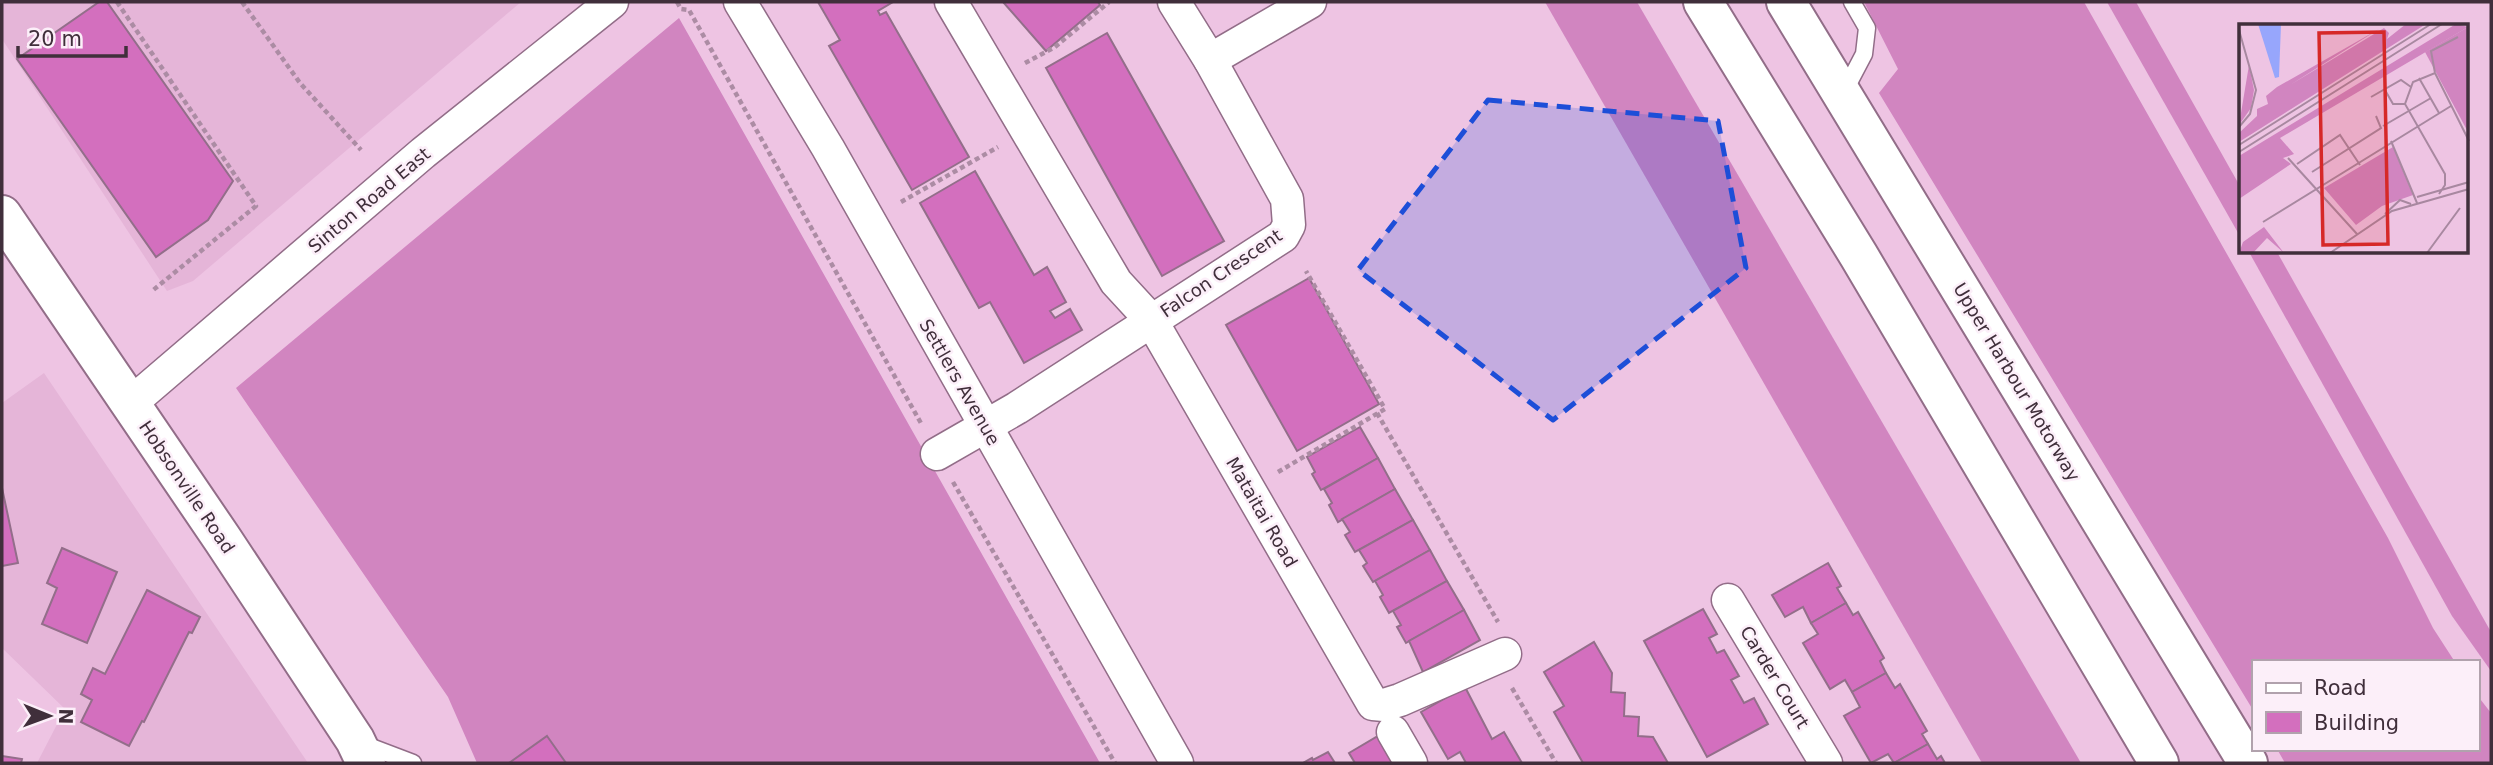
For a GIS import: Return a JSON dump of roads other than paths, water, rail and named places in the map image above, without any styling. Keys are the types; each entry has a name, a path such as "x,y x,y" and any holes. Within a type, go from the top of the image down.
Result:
{"main road":[{"path":"1703,2 1858,256 2159,763"},
{"name":"Upper Harbour Motorway","path":"1786,2 2248,763"},
{"name":"Hobsonville Road","path":"2,215 223,540 360,752"}],"street":[{"name":"Sinton Road East","path":"131,403 423,153 612,2"},
{"name":"Settlers Avenue","path":"740,2 828,148 1177,763"},
{"name":"Mataitai Road","path":"951,2 1116,282 1151,320 1373,704 1384,705 1400,700 1506,656"},
{"name":"Falcon Crescent","path":"938,455 1017,408 1283,236 1289,225 1287,199 1210,60 1174,2"},
{"path":"1210,60 1310,2"},
{"name":"Carder Court","path":"1728,600 1818,760"},
{"path":"1393,732 1412,763"}],"lane":[{"path":"1843,95 1864,54 1867,28 1852,2"},
{"path":"360,752 413,763"}]}
